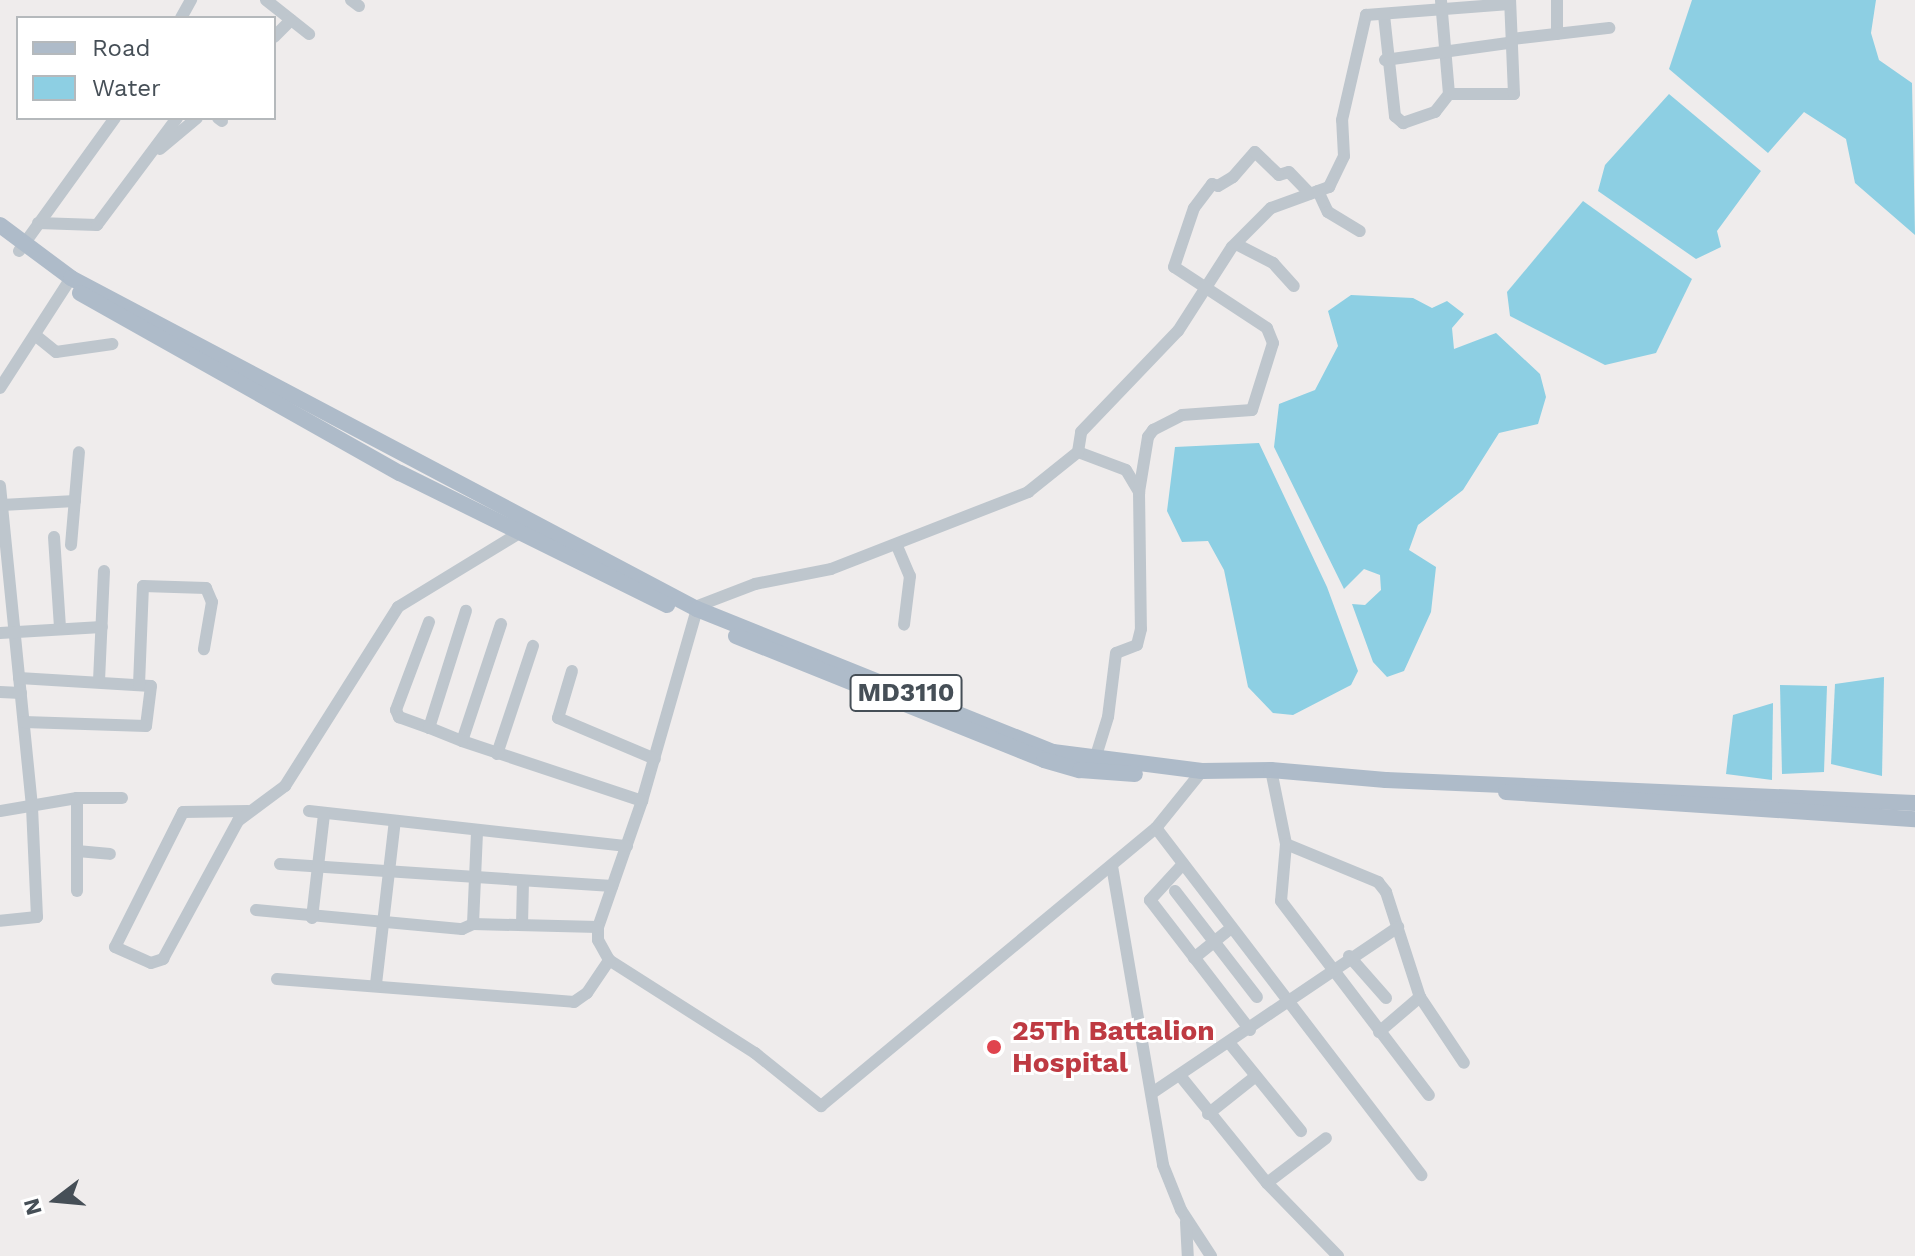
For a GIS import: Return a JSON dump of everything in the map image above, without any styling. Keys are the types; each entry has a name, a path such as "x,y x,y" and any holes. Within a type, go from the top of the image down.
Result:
{"main road":[{"name":"MD3110","path":"0,225 21,247 69,282 187,357 519,533 1044,760 1080,770 1272,775 1915,803"},
{"name":"MD3110","path":"0,238 21,247"},
{"name":"MD3110","path":"69,282 695,611 1053,752 1200,774"},
{"name":"MD3110","path":"1272,775 1915,819"}],"street":[{"path":"266,0 309,34"},
{"path":"1557,0 1557,34"},
{"path":"1200,774 1156,828 821,1106 755,1053 609,960 598,927 655,759 695,611 755,584 831,569 897,546 1028,492 1078,452 1081,432 1178,331 1236,244 1271,208 1329,187 1344,156 1342,120 1366,15 1441,5 1510,2 1514,94 1449,94"},
{"path":"1384,15 1385,60 1395,116 1403,123 1435,112 1449,94 1448,52 1441,5"},
{"path":"276,35 291,20"},
{"path":"1385,60 1609,28"},
{"path":"21,247 114,120"},
{"path":"38,223 97,225 176,120"},
{"path":"144,163 195,120"},
{"path":"1095,759 1108,717 1116,653 1137,645 1141,629 1139,492 1148,437 1160,424 1182,415 1247,411 1255,406 1273,335 1174,267 1194,208 1212,184 1218,186 1233,177 1255,152 1279,175 1289,172 1314,192 1328,212 1360,231"},
{"path":"1236,244 1273,263 1294,286"},
{"path":"0,388 69,282"},
{"path":"35,335 56,352 112,344"},
{"path":"71,545 79,452"},
{"path":"1078,452 1126,470 1139,492"},
{"path":"0,486 5,588 14,632 32,807 37,917 0,921"},
{"path":"2,505 75,501"},
{"path":"248,811 183,812 115,947 151,963 163,959 248,811 285,786 398,607 519,533"},
{"path":"54,537 60,628"},
{"path":"897,546 910,576 904,625"},
{"path":"99,681 104,571"},
{"path":"139,685 143,586 206,588 212,602 204,649"},
{"path":"429,728 466,611"},
{"path":"429,622 396,710 399,717 497,754 642,801"},
{"path":"462,741 501,624"},
{"path":"0,633 102,627"},
{"path":"497,754 533,646"},
{"path":"572,671 558,718 655,759"},
{"path":"19,678 151,686 146,726 24,722"},
{"path":"0,692 21,693"},
{"path":"1272,775 1286,844 1281,901 1329,970 1429,1095"},
{"path":"77,798 77,891"},
{"path":"0,811 77,798 122,798"},
{"path":"309,811 627,846"},
{"path":"312,918 324,814"},
{"path":"376,984 395,821"},
{"path":"1156,828 1421,1175"},
{"path":"473,924 477,831"},
{"path":"1286,844 1378,882 1398,927 1420,997 1464,1063"},
{"path":"77,851 110,854"},
{"path":"280,864 612,886"},
{"path":"1183,864 1150,900 1250,1030"},
{"path":"1112,866 1163,1165 1185,1219 1211,1256"},
{"path":"522,925 523,881"},
{"path":"1175,891 1257,997"},
{"path":"256,910 312,918 462,929 473,924 598,927"},
{"path":"1152,1093 1182,1078 1231,1045 1329,970 1398,927"},
{"path":"1194,958 1231,928"},
{"path":"1349,956 1386,998"},
{"path":"277,979 376,984 574,1002 587,993 609,960"},
{"path":"1379,1032 1420,997"},
{"path":"1231,1045 1301,1131"},
{"path":"1208,1114 1256,1076"},
{"path":"1182,1078 1208,1114 1267,1183 1338,1256"},
{"path":"1267,1183 1326,1138"},
{"path":"1185,1219 1188,1256"}],"water":[{"path":"1692,0 1876,0 1871,33 1879,60 1912,83 1915,235 1855,183 1846,139 1804,112 1768,153 1669,69"},
{"path":"1669,94 1761,171 1717,231 1721,247 1696,259 1598,191 1605,165"},
{"path":"1583,201 1692,279 1656,353 1605,365 1510,316 1507,292"},
{"path":"1351,295 1413,298 1432,308 1447,301 1464,314 1452,328 1454,349 1496,333 1540,374 1546,397 1538,424 1499,433 1463,490 1418,525 1409,550 1436,567 1431,612 1404,671 1387,677 1373,662 1352,604 1365,605 1381,590 1380,575 1364,569 1344,589 1274,447 1279,404 1315,390 1338,346 1328,311"},
{"path":"1259,443 1327,587 1358,671 1351,685 1293,715 1273,713 1248,687 1224,570 1208,541 1182,542 1167,511 1175,447"},
{"path":"1884,677 1882,776 1831,764 1835,684"},
{"path":"1780,685 1827,686 1824,772 1782,774"},
{"path":"1773,703 1772,780 1726,774 1733,715"}],"place":[{"name":"25Th Battalion Hospital","path":"994,1047"}]}
